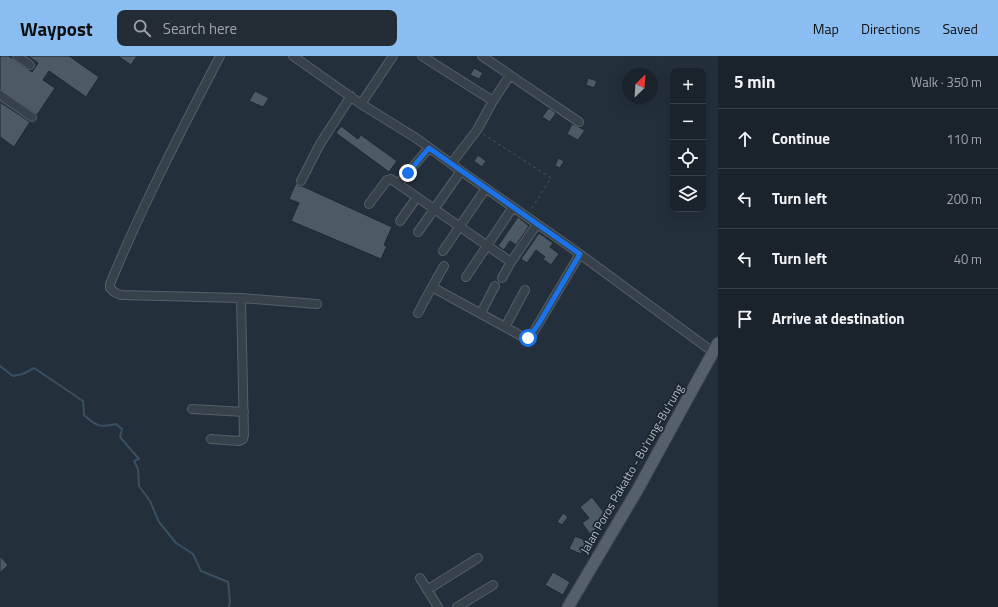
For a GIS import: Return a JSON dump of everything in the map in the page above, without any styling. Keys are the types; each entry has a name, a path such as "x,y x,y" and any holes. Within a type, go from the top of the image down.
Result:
{"main road":[{"name":"Jalan Poros Pakatto - Bu'rung-Bu'rung","path":"568,607 635,495 716,347"}],"street":[{"path":"17,56 30,65"},
{"path":"220,56 153,188 120,258 110,286 112,291 121,295 241,298 317,304"},
{"path":"293,56 361,104 429,148 461,172 716,347"},
{"path":"361,104 393,56"},
{"path":"422,56 493,101"},
{"path":"482,56 579,122"},
{"path":"451,164 477,130 493,101 510,75"},
{"path":"0,95 32,117"},
{"path":"301,180 320,144 351,96"},
{"path":"398,184 429,148"},
{"path":"418,232 461,172"},
{"path":"369,204 387,180 392,179 511,262"},
{"path":"443,251 461,227 486,188"},
{"path":"400,221 417,197"},
{"path":"466,277 513,207"},
{"path":"502,278 537,224"},
{"path":"432,287 525,338 531,336 580,254"},
{"path":"418,313 444,266"},
{"path":"481,313 495,286"},
{"path":"505,327 525,290"},
{"path":"212,439 239,441 243,439 245,433 241,298"},
{"path":"192,409 244,412"},
{"path":"427,590 478,558"},
{"path":"420,578 438,607"},
{"path":"457,607 493,585"}],"path":[{"path":"477,130 551,178 526,216"}],"building":[{"path":"0,56 9,56 32,72 38,63 28,56 69,56 99,77 86,97 49,71 43,80 55,88 37,115 0,90"},
{"path":"118,56 137,56 131,65"},
{"path":"474,68 483,73 479,79 470,75"},
{"path":"588,78 597,81 594,88 586,85"},
{"path":"255,91 269,98 263,107 249,101"},
{"path":"0,102 30,122 14,147 0,137"},
{"path":"549,108 556,113 550,122 542,117"},
{"path":"572,124 585,130 578,140 567,134"},
{"path":"341,126 358,139 361,135 397,161 389,172 336,133"},
{"path":"478,155 486,161 482,167 474,161"},
{"path":"558,158 564,161 560,168 555,166"},
{"path":"296,183 299,186 302,186 392,227 384,245 387,246 381,259 291,221 299,203 289,199"},
{"path":"518,217 529,226 516,245 510,241 504,250 498,246"},
{"path":"539,233 553,243 550,247 559,254 551,265 543,259 545,257 536,250 527,263 521,259"},
{"path":"592,497 609,519 590,534 582,523 589,518 580,507"},
{"path":"563,513 568,517 562,525 557,522"},
{"path":"575,536 587,541 581,554 569,549"},
{"path":"0,556 8,565 0,573"},
{"path":"553,572 570,582 563,595 545,585"}],"waterway":[{"path":"0,366 13,376 23,374 34,368 83,401 84,415 92,422 102,426 116,424 122,429 120,437 139,459 134,461 138,469 139,486 150,501 159,522 176,543 193,554 201,571 228,582 229,607"}],"route":[{"path":"408,173 429,148 461,172 580,254 557,295 531,336 528,338"}]}
